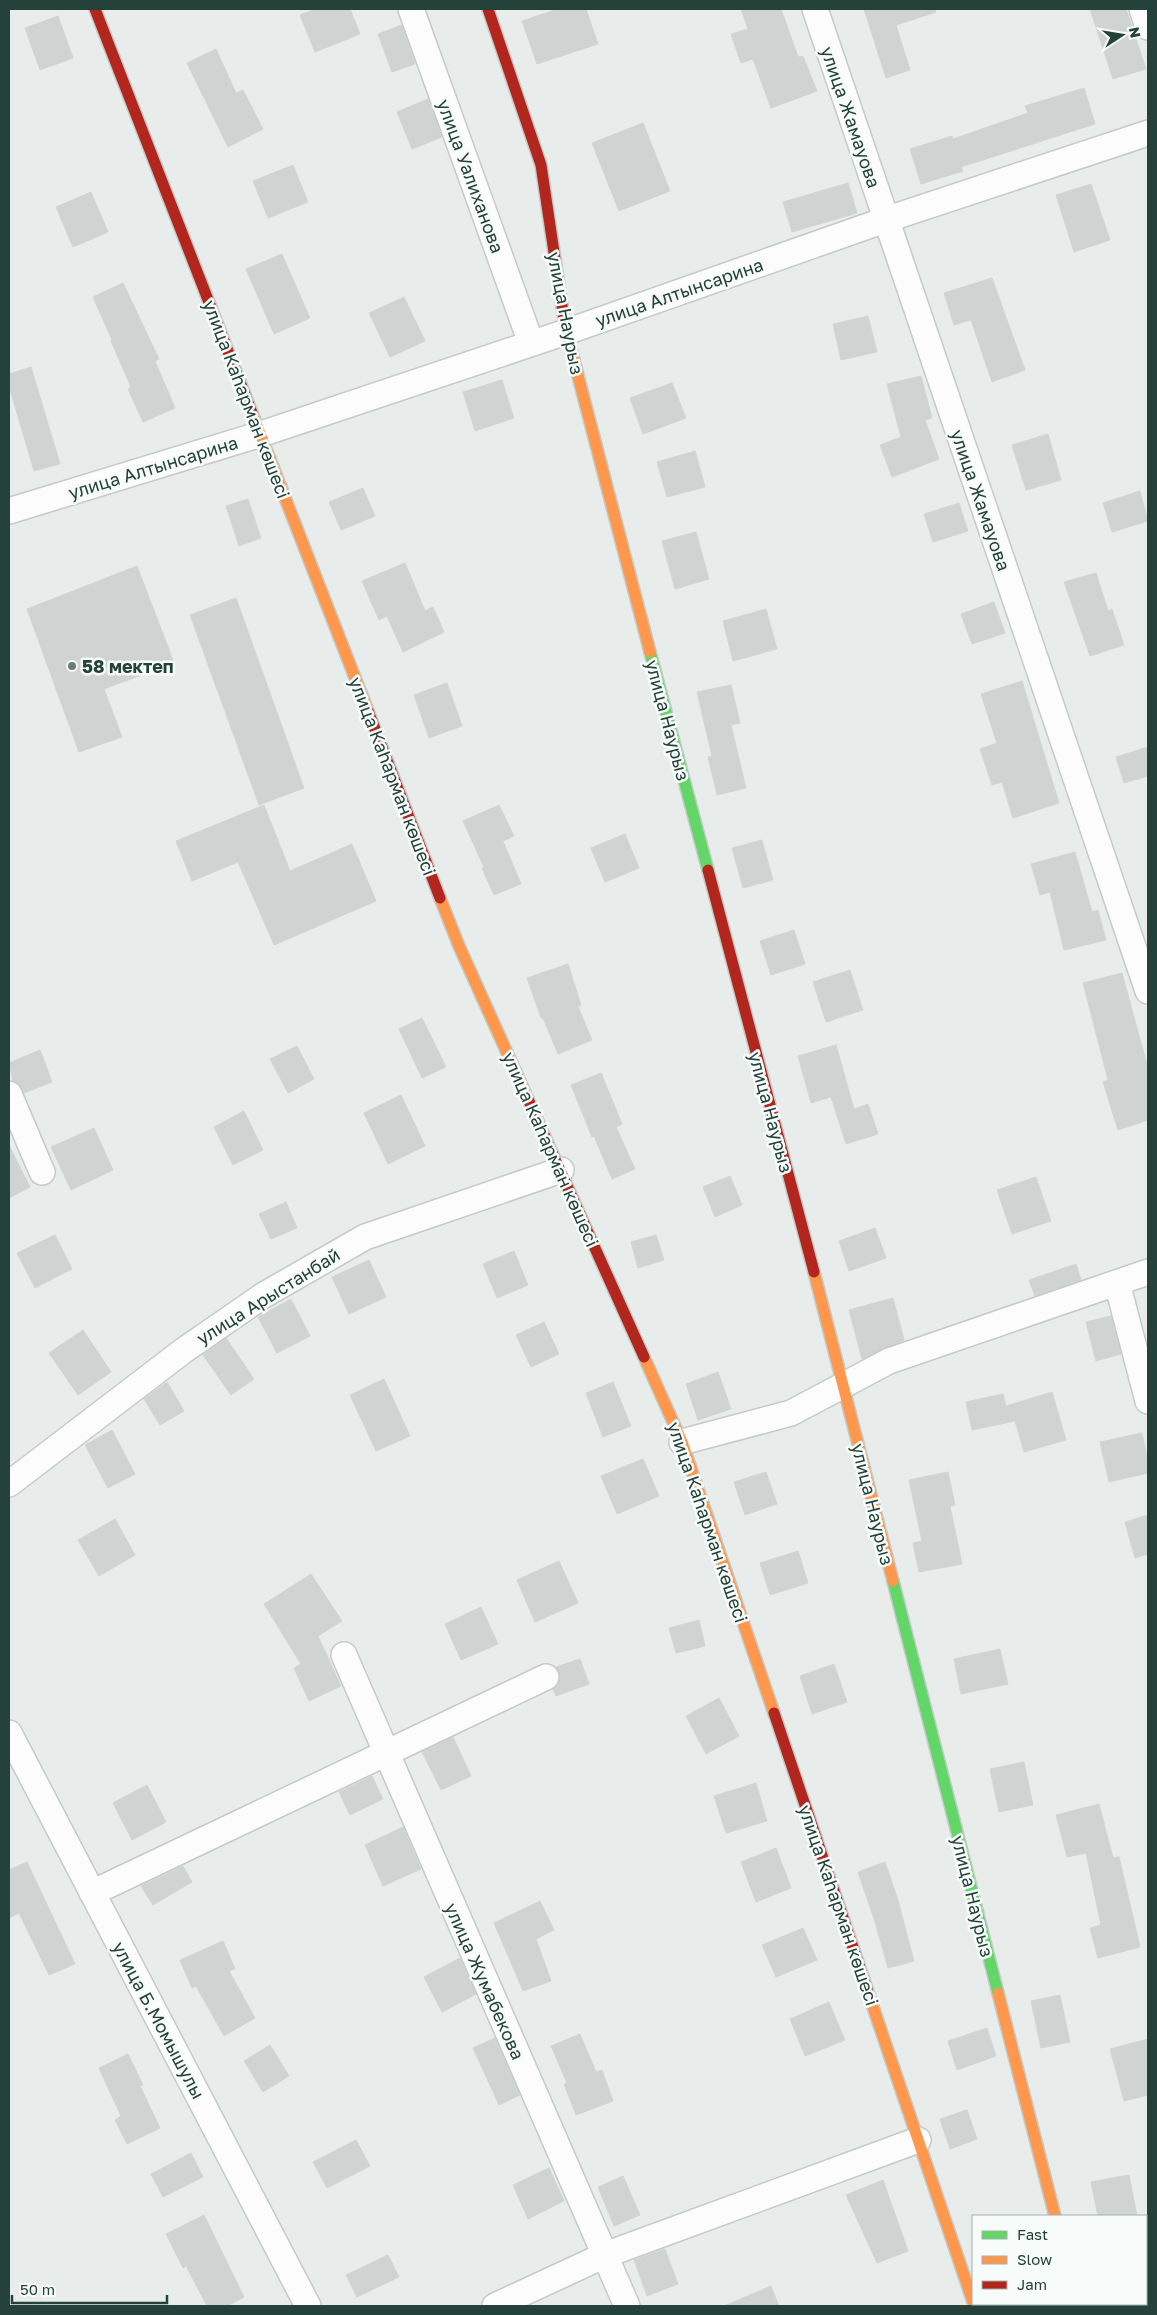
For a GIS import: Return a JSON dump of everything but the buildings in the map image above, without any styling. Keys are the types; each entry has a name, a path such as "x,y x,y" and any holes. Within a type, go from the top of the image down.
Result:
{"street":[{"name":"улица Каһарман көшесі","path":"94,9 459,946 682,1442 972,2298"},
{"name":"улица Уалиханова","path":"410,9 531,343"},
{"name":"улица Наурыз","path":"488,9 541,165 566,332 843,1384 1055,2215"},
{"name":"улица Жамауова","path":"815,9 1148,991"},
{"path":"1142,9 1148,26"},
{"name":"улица Алтынсарина","path":"9,511 261,434 566,332 885,220 1148,133"},
{"path":"9,1094 42,1172"},
{"name":"улица Арыстанбай","path":"9,1484 183,1351 264,1295 356,1242 374,1234 561,1170"},
{"path":"682,1442 791,1413 888,1361 1148,1272"},
{"path":"1117,1283 1148,1401"},
{"name":"улица Жумабекова","path":"344,1655 627,2306"},
{"path":"92,1893 386,1755 546,1677"},
{"name":"улица Б.Момышулы","path":"9,1733 308,2306"},
{"path":"495,2306 605,2255 918,2140"}],"traffic: fast":[{"path":"650,652 708,870"},
{"path":"893,1581 998,1993"}],"traffic: slow":[{"path":"565,326 650,652"},
{"path":"252,413 368,711"},
{"path":"440,898 459,946 527,1097"},
{"path":"814,1272 893,1581"},
{"path":"644,1357 682,1442 774,1713"},
{"path":"867,1989 972,2299"},
{"path":"998,1993 1055,2215"}],"traffic: jam":[{"path":"95,9 252,413"},
{"path":"488,9 541,165 565,326"},
{"path":"368,711 440,898"},
{"path":"708,870 814,1272"},
{"path":"527,1097 644,1357"},
{"path":"774,1713 867,1989"}],"place":[{"name":"58 мектеп","path":"72,666"}]}
